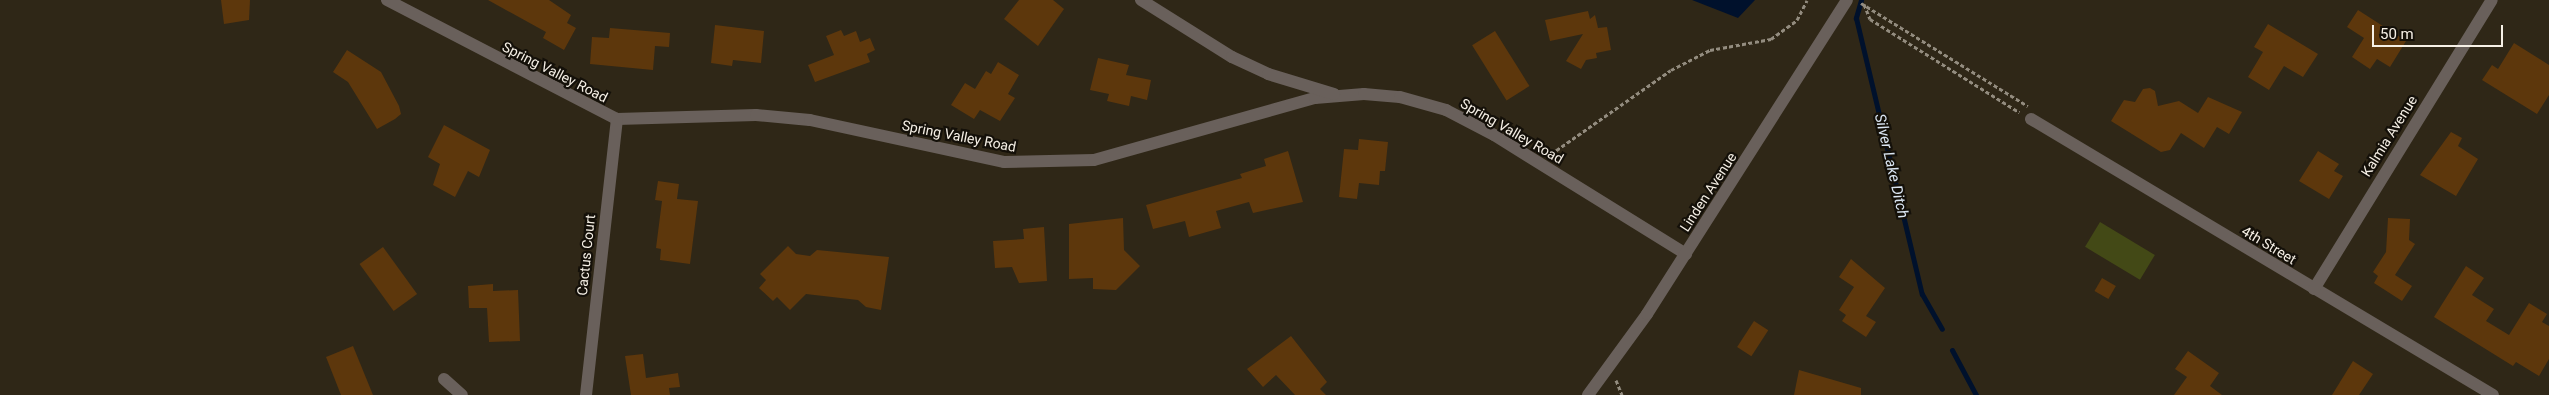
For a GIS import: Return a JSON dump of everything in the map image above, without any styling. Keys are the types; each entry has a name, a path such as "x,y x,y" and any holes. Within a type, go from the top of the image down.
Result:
{"street":[{"name":"Spring Valley Road","path":"387,0 617,119 756,115 810,120 995,161 1041,164 1094,160 1336,95 1400,97 1446,110 1539,163 1686,254"},
{"path":"1141,0 1232,57 1268,74 1336,95"},
{"name":"Linden Avenue","path":"1588,395 1686,254 1847,0"},
{"name":"Kalmia Avenue","path":"2314,289 2492,0"},
{"name":"Cactus Court","path":"586,395 617,119"},
{"name":"4th Street","path":"2031,119 2493,395"},
{"path":"444,380 462,395"}],"path":[{"path":"1539,163 1671,70 1710,50 1772,39 1797,20 1807,0"},
{"path":"1863,4 1870,19 2031,119"}],"green space":[{"path":"2100,222 2155,255 2140,280 2085,247"}],"water":[{"path":"1692,0 1755,0 1738,18"}],"building":[{"path":"221,0 250,0 249,20 224,24"},
{"path":"488,0 549,0 571,15 567,23 576,28 564,50 543,38 546,32"},
{"path":"1019,0 1053,0 1064,9 1038,46 1004,19"},
{"path":"2358,10 2406,41 2390,67 2377,59 2370,69 2352,57 2364,38 2347,27"},
{"path":"1588,11 1590,19 1595,15 1598,28 1607,27 1611,50 1596,53 1597,58 1586,60 1581,69 1566,61 1583,34 1550,41 1545,20"},
{"path":"2268,24 2318,54 2303,77 2284,66 2269,90 2248,77 2263,52 2254,47"},
{"path":"715,25 764,31 761,63 733,60 732,66 711,63"},
{"path":"610,28 670,33 669,47 655,46 653,70 590,64 592,37 609,38"},
{"path":"841,30 844,36 856,31 860,42 870,38 875,50 867,54 870,62 815,82 808,65 834,55 826,36"},
{"path":"1495,31 1529,86 1507,100 1472,45"},
{"path":"2514,43 2549,65 2549,95 2537,114 2482,80 2492,65 2498,69"},
{"path":"347,50 381,72 399,106 401,114 377,129 348,82 333,72"},
{"path":"1098,58 1129,65 1126,75 1151,80 1147,100 1131,96 1129,106 1107,101 1109,94 1090,90"},
{"path":"998,62 1019,75 1008,94 1015,98 1000,121 980,110 974,119 951,105 965,83 975,89 986,71 991,74"},
{"path":"2150,88 2155,91 2158,106 2179,101 2198,113 2208,97 2242,112 2229,134 2217,127 2204,148 2181,133 2170,150 2161,152 2111,121 2124,100 2135,102 2143,89"},
{"path":"444,125 490,150 479,177 468,171 455,197 433,185 440,164 428,157"},
{"path":"2451,132 2462,138 2458,146 2478,159 2456,196 2420,175"},
{"path":"1359,139 1388,142 1385,171 1380,171 1379,185 1359,183 1357,199 1339,197 1344,149 1358,150"},
{"path":"1288,151 1303,202 1253,213 1249,202 1216,211 1221,228 1189,237 1185,221 1153,229 1146,205 1242,178 1240,174 1266,166 1264,159"},
{"path":"2318,151 2339,164 2334,171 2343,176 2329,199 2299,181"},
{"path":"658,181 679,184 677,199 698,201 690,264 660,260 661,249 656,248 662,201 655,200"},
{"path":"1123,218 1124,250 1140,266 1116,290 1093,289 1093,278 1069,279 1069,224"},
{"path":"2388,218 2410,219 2409,240 2415,244 2395,275 2412,286 2402,301 2374,283 2378,276 2373,272 2386,252"},
{"path":"1044,227 1047,281 1019,283 1012,267 995,268 993,241 1024,239 1023,229"},
{"path":"788,246 796,254 810,256 817,250 889,257 881,310 866,307 858,300 806,294 790,310 777,297 773,301 759,288 766,280 760,274"},
{"path":"383,247 417,294 394,311 360,264"},
{"path":"1851,259 1885,288 1866,316 1876,322 1866,337 1842,321 1846,315 1839,310 1854,287 1839,277"},
{"path":"2466,266 2484,278 2472,295 2494,309 2486,321 2509,335 2529,303 2547,314 2542,322 2549,326 2549,359 2539,376 2516,362 2513,366 2434,317"},
{"path":"2102,278 2116,286 2108,299 2094,291"},
{"path":"493,284 493,291 518,290 520,341 489,342 487,308 469,308 468,286"},
{"path":"1754,321 1768,330 1751,356 1737,347"},
{"path":"1291,336 1327,382 1320,389 1326,395 1295,395 1276,375 1263,387 1247,369"},
{"path":"353,346 373,395 341,395 326,357"},
{"path":"2188,351 2219,373 2210,386 2222,395 2174,395 2187,377 2175,369"},
{"path":"643,354 646,378 678,373 680,387 669,388 670,395 631,395 625,356"},
{"path":"2353,361 2373,374 2359,395 2332,395"},
{"path":"1799,370 1861,388 1861,395 1794,395"}],"waterway":[{"name":"Silver Lake Ditch","path":"1861,0 1856,18 1922,294 1942,329"},
{"name":"Silver Lake Ditch","path":"1952,350 1976,395"}]}
